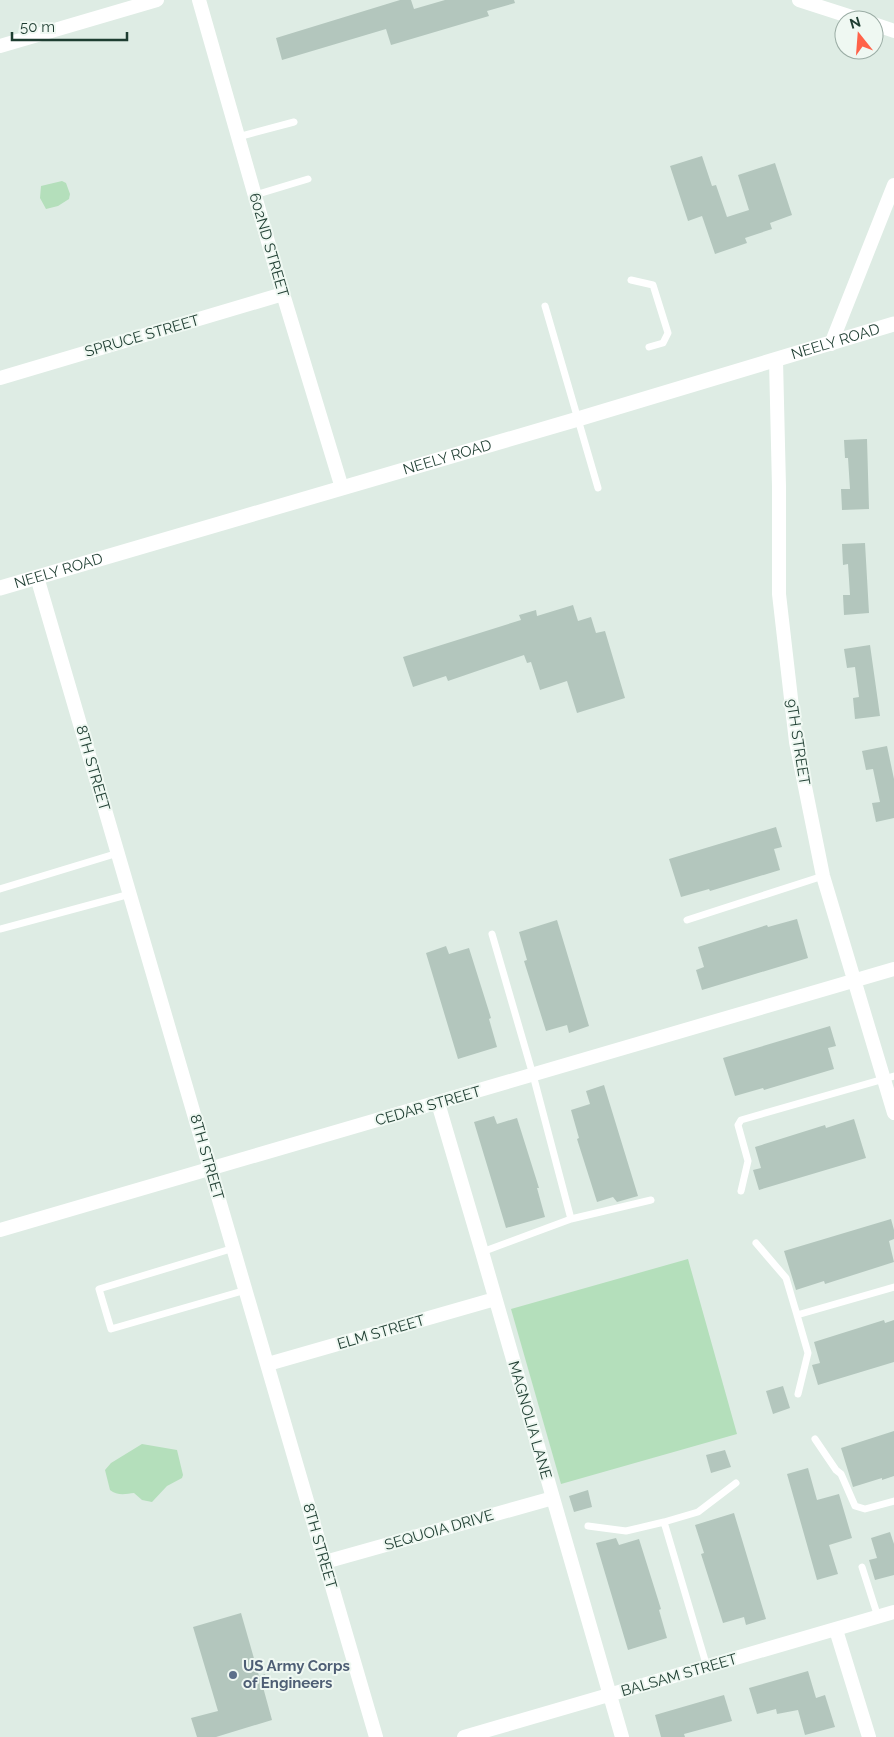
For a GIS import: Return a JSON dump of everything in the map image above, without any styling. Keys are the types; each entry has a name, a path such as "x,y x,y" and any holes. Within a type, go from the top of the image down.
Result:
{"street":[{"path":"0,46 157,0"},
{"name":"602ND STREET","path":"199,0 283,294 342,488"},
{"path":"799,0 834,11"},
{"path":"831,344 892,195"},
{"name":"SPRUCE STREET","path":"0,378 283,294"},
{"name":"NEELY ROAD","path":"0,588 578,419 894,324"},
{"name":"9TH STREET","path":"776,360 779,594 796,742 823,876 855,981 889,1078 894,1113"},
{"name":"8TH STREET","path":"38,577 376,1737"},
{"name":"CEDAR STREET","path":"0,1230 894,969"},
{"name":"MAGNOLIA LANE","path":"438,1103 622,1737"},
{"name":"ELM STREET","path":"268,1364 495,1299"},
{"name":"SEQUOIA DRIVE","path":"325,1562 553,1498"},
{"name":"BALSAM STREET","path":"464,1737 894,1612"},
{"path":"836,1630 869,1737"}],"lane":[{"path":"238,137 294,122"},
{"path":"255,195 308,179"},
{"path":"631,280 653,285 668,333 663,343 650,347"},
{"path":"545,306 598,488"},
{"path":"0,889 118,854"},
{"path":"688,920 823,876"},
{"path":"0,929 130,894"},
{"path":"492,934 533,1075 571,1219"},
{"path":"741,1191 748,1161 738,1125 741,1120 889,1078"},
{"path":"482,1252 571,1219 651,1200"},
{"path":"756,1242 786,1278 808,1353 798,1394"},
{"path":"234,1248 99,1289 111,1329 246,1290"},
{"path":"797,1315 894,1287"},
{"path":"815,1439 836,1470 842,1474 855,1506 865,1509 894,1501"},
{"path":"588,1526 626,1531 664,1522 698,1512 736,1483"},
{"path":"664,1522 707,1667"},
{"path":"862,1567 878,1617"}],"green space":[{"path":"62,181 66,183 70,194 69,199 58,206 46,209 40,198 41,186"},
{"path":"688,1259 737,1434 561,1484 511,1309"},
{"path":"142,1444 177,1450 183,1475 182,1478 167,1486 152,1502 142,1500 134,1493 122,1494 110,1490 105,1470 111,1463"}],"building":[{"path":"400,0 411,0 414,9 445,0 514,0 515,3 487,11 489,16 391,45 386,29 282,60 276,38"},
{"path":"702,156 712,186 716,185 727,217 749,210 738,175 775,163 792,215 770,223 772,229 745,238 747,243 715,254 702,216 688,221 670,166"},
{"path":"867,439 869,509 842,510 841,489 850,489 848,458 845,458 844,440"},
{"path":"865,543 869,613 844,615 843,595 850,595 848,564 843,565 842,544"},
{"path":"573,605 578,621 591,617 596,633 605,631 625,698 577,713 567,681 540,690 531,662 527,663 524,655 448,681 446,676 413,687 403,657 521,620 519,615 536,610 537,616"},
{"path":"870,645 880,716 855,719 853,698 859,697 855,667 847,668 844,649"},
{"path":"887,746 894,779 894,818 876,822 872,803 880,802 873,769 866,770 862,751"},
{"path":"776,827 782,847 774,849 780,870 710,891 709,889 681,897 669,859"},
{"path":"797,919 808,958 702,990 696,970 704,967 698,947 767,925 768,927"},
{"path":"557,920 589,1026 569,1033 567,1025 546,1031 524,961 527,960 519,932"},
{"path":"446,946 449,954 469,948 491,1018 489,1019 497,1047 458,1059 426,953"},
{"path":"830,1026 836,1046 828,1048 834,1069 764,1090 763,1088 735,1096 723,1058"},
{"path":"604,1085 638,1196 617,1202 613,1197 597,1202 577,1139 579,1138 571,1110 590,1104 586,1091"},
{"path":"494,1116 497,1124 517,1118 539,1188 537,1188 545,1217 506,1228 474,1122"},
{"path":"854,1119 866,1158 759,1190 753,1170 761,1168 755,1147 825,1125 826,1128"},
{"path":"891,1219 894,1239 889,1241 894,1262 825,1284 824,1281 796,1290 784,1251"},
{"path":"884,1320 885,1323 894,1320 894,1362 818,1385 812,1365 820,1363 814,1342"},
{"path":"783,1386 790,1408 773,1414 766,1391"},
{"path":"894,1431 894,1476 853,1487 841,1448"},
{"path":"725,1450 731,1467 711,1473 706,1455"},
{"path":"808,1468 817,1500 839,1494 852,1538 829,1545 838,1574 817,1580 787,1474"},
{"path":"588,1490 592,1507 574,1512 569,1496"},
{"path":"734,1513 766,1619 746,1625 744,1617 723,1623 701,1554 704,1553 695,1525"},
{"path":"890,1532 894,1544 894,1575 875,1580 869,1560 877,1558 871,1538"},
{"path":"616,1538 619,1545 639,1539 661,1609 659,1610 667,1638 628,1650 596,1543"},
{"name":"US Army Corps of Engineers","path":"241,1613 259,1676 265,1674 268,1686 263,1687 272,1720 216,1737 197,1737 191,1718 218,1711 193,1627"},
{"path":"808,1671 816,1698 825,1695 835,1727 805,1735 798,1710 777,1714 776,1709 757,1714 749,1688"},
{"path":"724,1695 732,1721 684,1734 685,1737 661,1737 655,1715"}],"place":[{"name":"US Army Corps of Engineers","path":"233,1675"}]}
